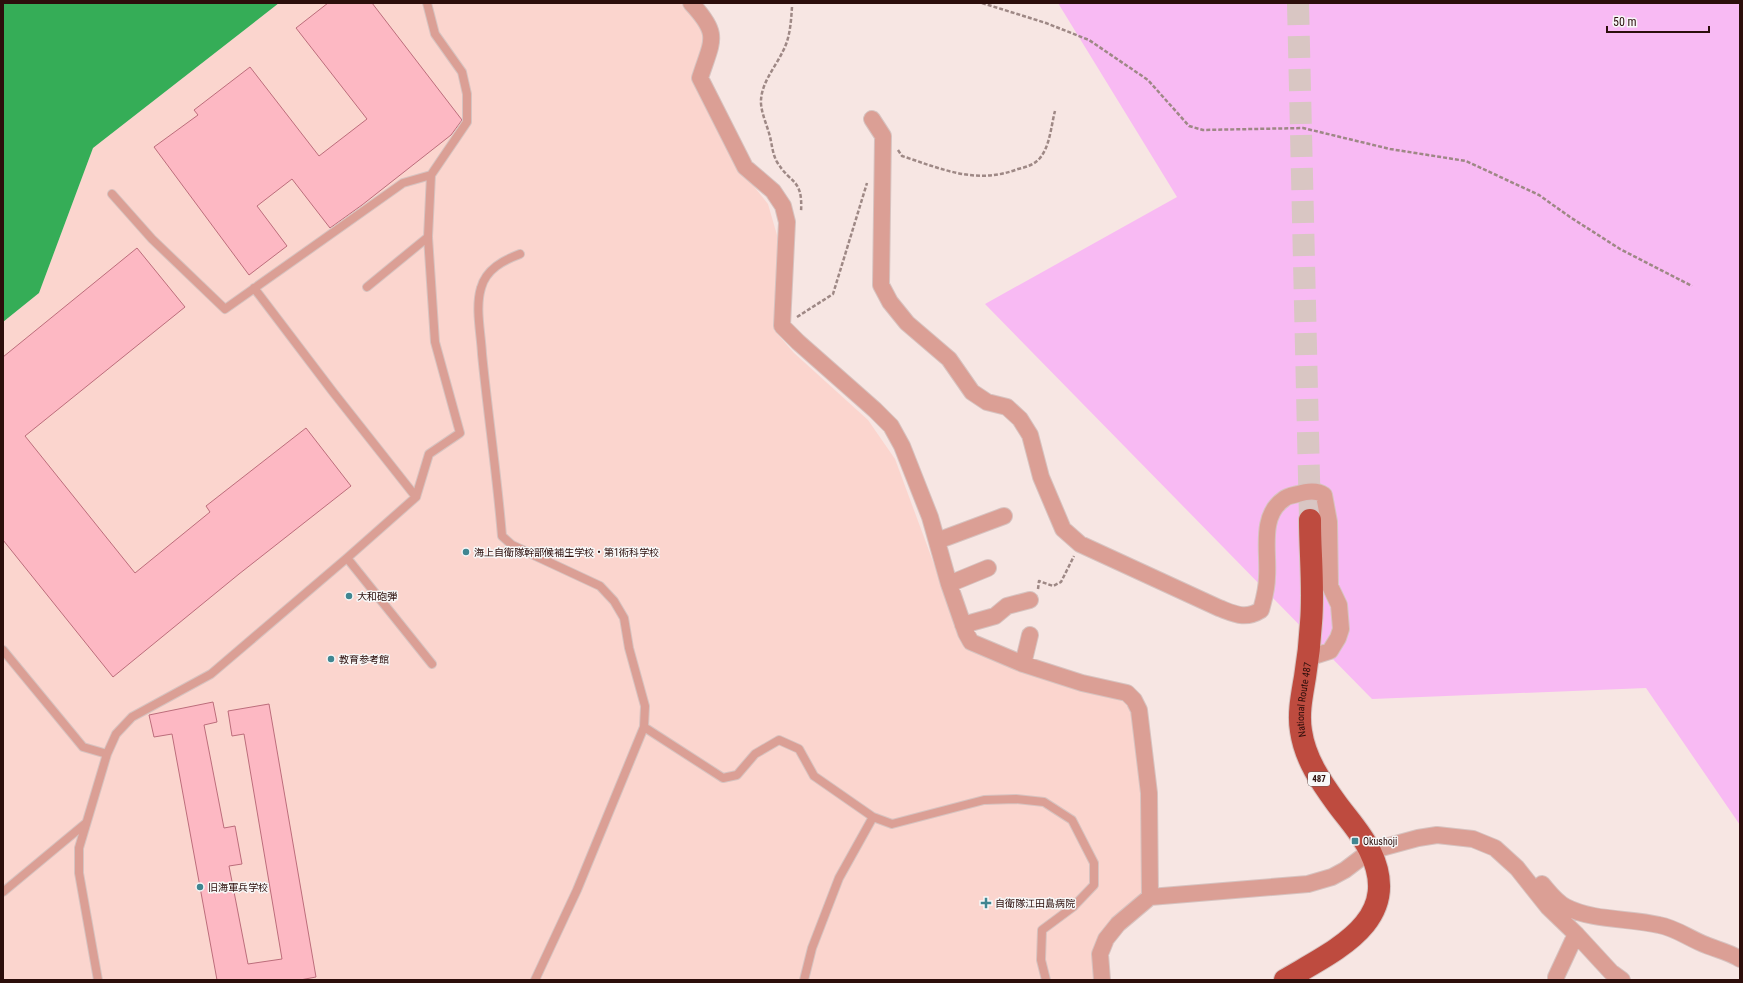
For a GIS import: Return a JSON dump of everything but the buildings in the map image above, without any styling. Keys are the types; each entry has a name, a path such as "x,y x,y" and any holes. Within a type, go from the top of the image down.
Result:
{"highway":[{"name":"National Route 487","path":"1286,980 1339,948 1357,933 1376,908 1379,895 1378,878 1370,851 1320,781 1308,756 1301,731 1300,706 1308,658 1312,621 1310,520"}],"street":[{"path":"691,3 706,19 711,31 711,42 700,78 744,167 773,191 783,206 787,222 782,326 891,426 902,446 930,517 949,584 963,625 971,642 1023,664 1082,682 1127,693 1134,700 1139,710 1149,793 1150,896"},
{"path":"872,119 882,136 881,285 890,302 907,323 949,359 972,392 987,402 1008,407 1020,419 1030,435 1041,476 1063,529 1080,544 1219,608 1240,615 1252,616 1261,610 1265,597 1268,578 1267,528 1272,511 1284,499 1301,493 1318,491 1324,495 1328,522 1330,586 1340,606 1341,629 1338,638 1330,651 1308,658"},
{"path":"937,541 1004,516"},
{"path":"949,584 988,568"},
{"path":"963,625 995,616 1007,606 1030,600"},
{"path":"1023,664 1030,635"},
{"path":"1102,980 1100,954 1106,940 1118,924 1150,896 1308,884 1332,877 1345,870 1370,851 1418,838 1437,835 1473,839 1495,848 1517,868 1548,907 1612,972 1622,980"},
{"path":"1517,868 1521,868 1532,873 1555,899 1566,907 1579,912 1659,924 1674,929 1706,945 1732,954 1740,959"},
{"path":"1556,980 1576,934"}],"lane":[{"path":"98,980 79,873 79,848 107,754 116,734 132,718 211,674 416,498 429,454 460,433 435,342 428,237 431,175 467,122 467,94 462,72 436,34 427,3"},
{"path":"112,194 152,239 225,309 403,183 431,175"},
{"path":"367,287 428,237"},
{"path":"520,254 505,259 491,270 481,287 478,310 488,417 502,536 512,546 600,586 614,601 624,618 629,648 645,706 644,727 578,890 535,980"},
{"path":"254,288 416,498"},
{"path":"347,558 432,664"},
{"path":"3,650 82,747 107,754"},
{"path":"644,727 723,778 736,775 755,754 780,740 799,749 814,776 873,817 892,824 984,800 1016,799 1044,802 1072,820 1094,863 1094,885 1073,907 1042,930 1041,960 1046,980"},
{"path":"804,980 812,948 839,878 873,817"},
{"path":"3,892 86,823"}],"path":[{"path":"982,3 1046,23 1089,40 1148,80 1189,126 1203,130 1303,128 1390,149 1466,161 1539,194 1570,217 1620,249 1692,286"},
{"path":"792,7 788,38 784,50 770,73 765,85 761,102 762,112 774,156 779,165 797,184 800,193 800,217"},
{"path":"895,145 902,156 951,173 977,177 992,176 1032,165 1040,157 1048,141 1055,111"},
{"path":"782,326 833,294 869,176"},
{"path":"1030,600 1037,595 1040,581 1053,586 1061,582 1080,544"}],"shaded area":[{"path":"3,3 279,3 93,148 39,293 3,322"},
{"name":"海上自衛隊幹部候補生学校・第1術科学校","path":"279,3 682,3 701,22 706,39 694,81 741,170 768,204 781,249 774,330 794,353 868,420 895,459 964,645 1116,694 1132,707 1145,796 1146,892 1108,927 1097,980 3,980 3,322 39,293 93,148"},
{"path":"1058,3 1740,3 1740,825 1646,688 1372,699 985,304 1177,197"}],"tunnel":[{"path":"1298,3 1310,520"}],"place":[{"name":"海上自衛隊幹部候補生学校・第1術科学校","path":"466,552"},
{"name":"大和砲弾","path":"349,596"},
{"name":"教育参考館","path":"331,659"},
{"name":"Okushoji","path":"1355,841"},
{"name":"旧海軍兵学校","path":"200,887"},
{"name":"自衛隊江田島病院","path":"986,903"}]}
